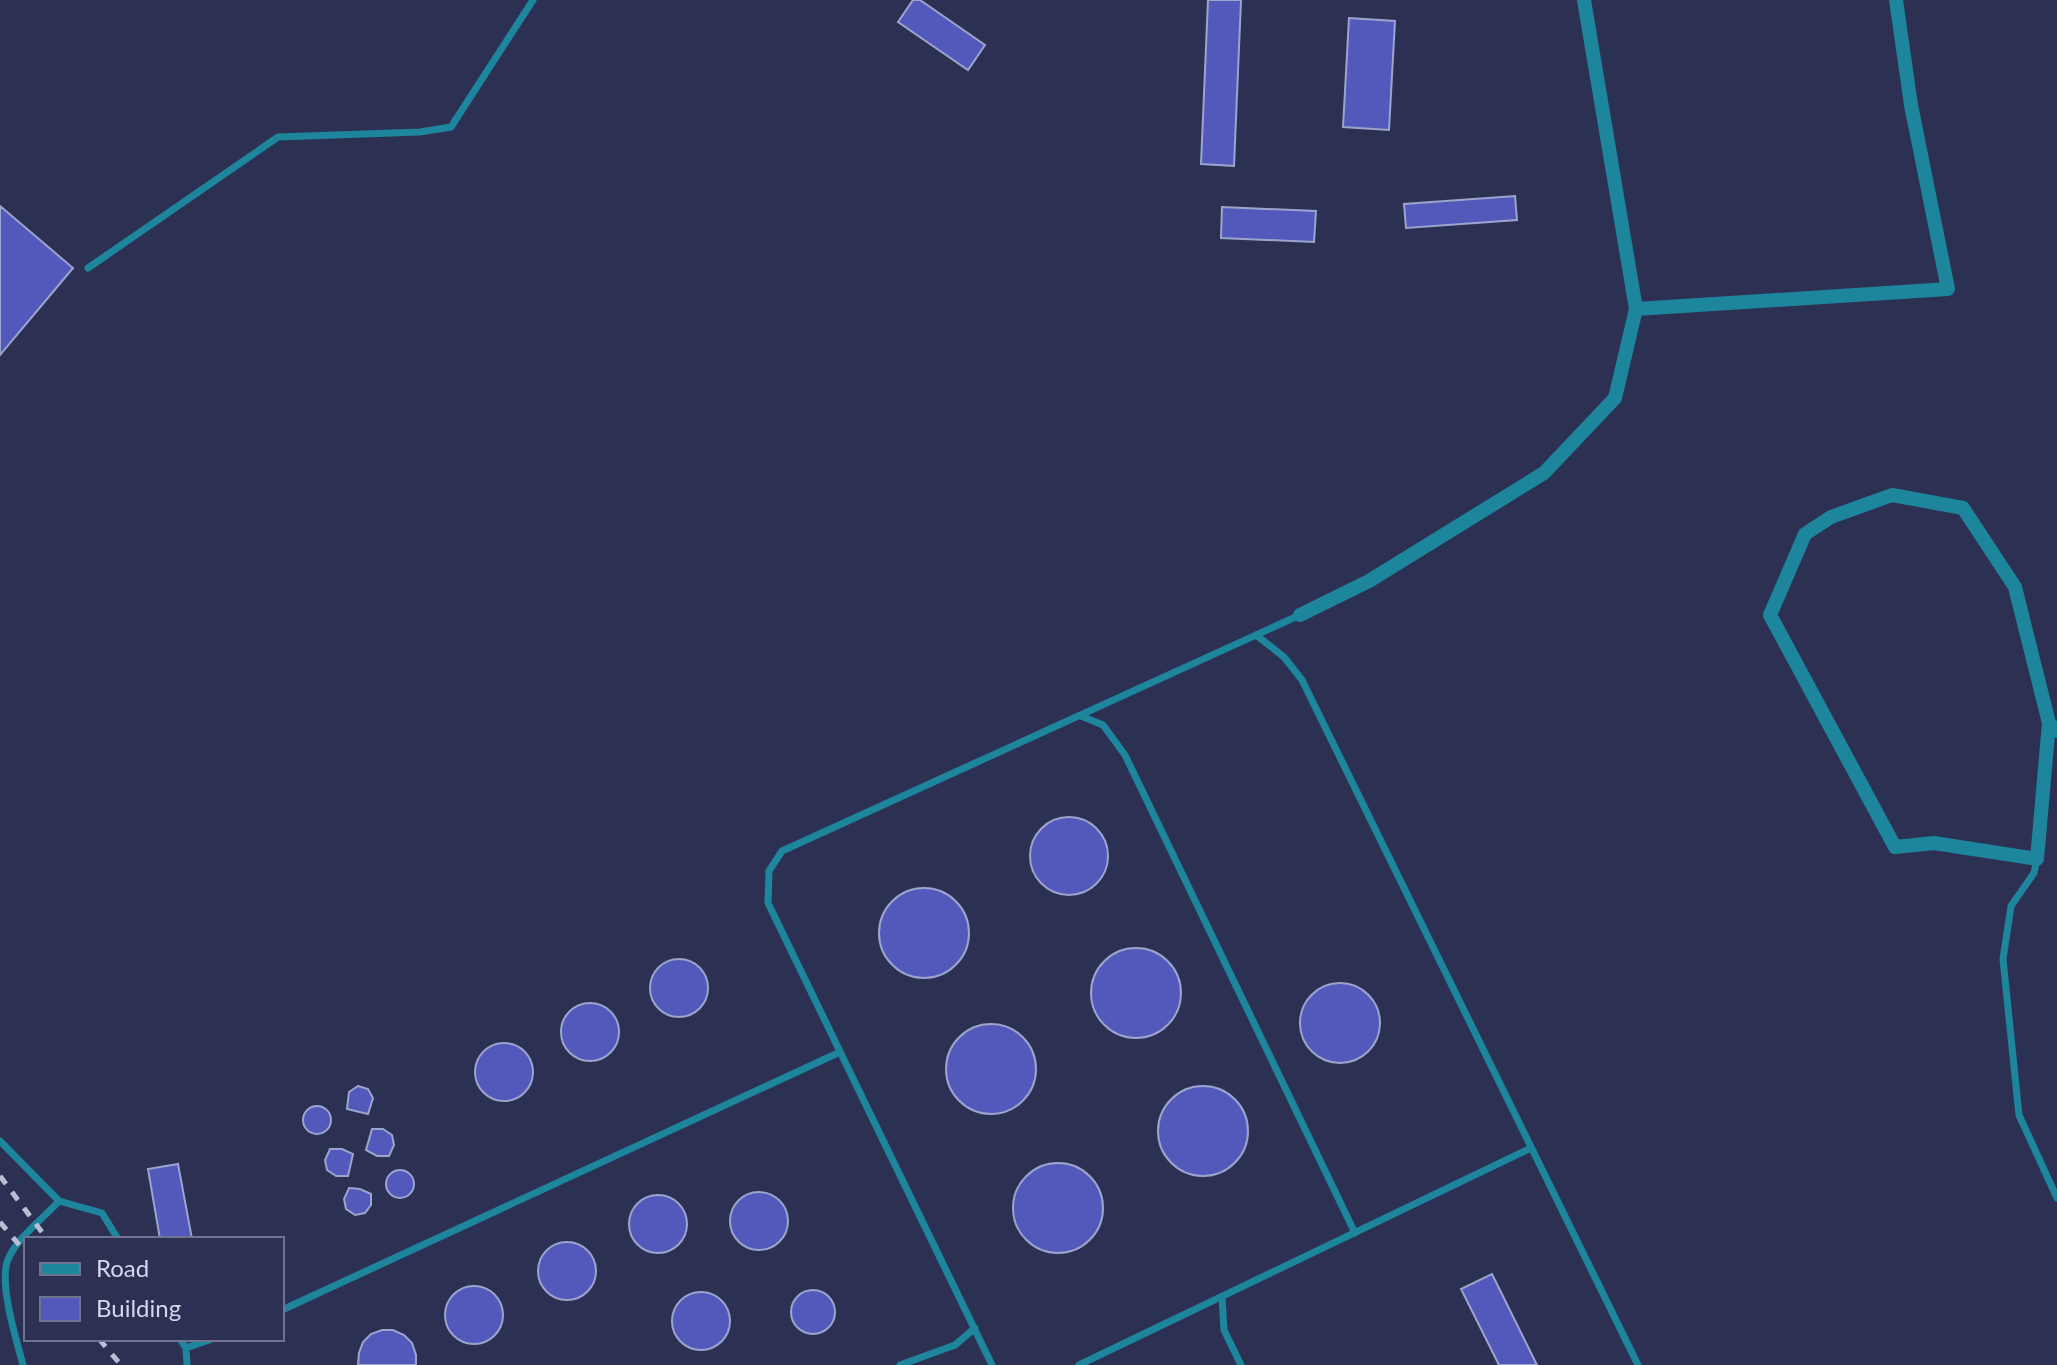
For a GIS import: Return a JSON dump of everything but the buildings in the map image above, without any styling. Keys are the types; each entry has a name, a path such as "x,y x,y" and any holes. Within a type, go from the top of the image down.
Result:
{"street":[{"path":"1300,615 1369,581 1544,473 1615,398 1636,309 1584,0"},
{"path":"1636,309 1948,289 1911,105 1896,0"},
{"path":"1892,495 1963,508 2015,587 2053,727 2037,859 1934,843 1895,847 1770,615 1805,534 1831,517 1892,495"}],"lane":[{"path":"88,268 278,137 420,132 451,127 533,0"},
{"path":"992,1365 768,903 769,871 782,851 1300,615"},
{"path":"1256,635 1284,657 1302,680 1638,1365"},
{"path":"1081,716 1103,725 1125,755 1355,1233"},
{"path":"2037,859 2034,873 2011,906 2003,959 2019,1115 2057,1198"},
{"path":"284,1309 840,1052"},
{"path":"0,1141 59,1201 102,1213 117,1237"},
{"path":"1079,1365 1531,1148"},
{"path":"25,1237 59,1201"},
{"path":"23,1365 4,1291 4,1271 7,1260 24,1238"},
{"path":"1222,1297 1224,1330 1241,1365"},
{"path":"900,1365 955,1345 975,1328"},
{"path":"181,1341 186,1348 187,1365"},
{"path":"186,1348 206,1341"}],"railway":[{"path":"0,1176 46,1237"},
{"path":"0,1222 24,1251"},
{"path":"101,1341 121,1365"}]}
